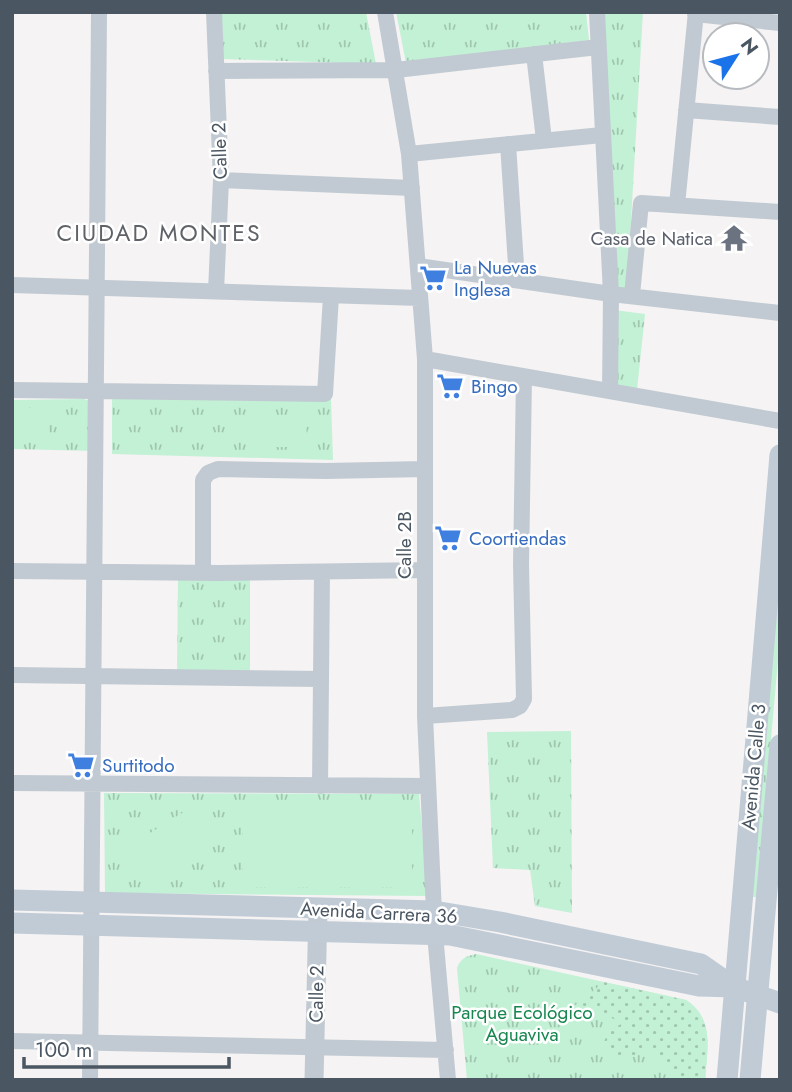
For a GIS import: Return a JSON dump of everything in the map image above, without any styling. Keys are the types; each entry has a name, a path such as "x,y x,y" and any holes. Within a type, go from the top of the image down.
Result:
{"main road":[{"name":"Avenida Calle 3","path":"727,1080 780,455"},
{"name":"Avenida Calle 3","path":"750,1080 780,745"},
{"name":"Avenida Carrera 36","path":"12,900 433,911 500,922 701,964 734,987 780,1003"},
{"name":"Avenida Carrera 36","path":"12,923 435,934 699,986 734,987"},
{"path":"596,965 599,943"}],"street":[{"path":"90,1080 99,12"},
{"name":"Calle 2","path":"214,12 221,180 216,290"},
{"name":"Calle 2B","path":"385,12 409,154 425,359 425,716 433,911 448,1080"},
{"path":"597,12 611,294 610,391"},
{"path":"677,205 695,13 780,23"},
{"path":"216,71 396,70 598,47"},
{"path":"534,54 544,141"},
{"path":"686,110 780,117"},
{"path":"409,154 602,135"},
{"path":"509,144 517,280"},
{"path":"221,180 412,188"},
{"path":"632,295 640,203 780,212"},
{"path":"418,266 611,294 780,313"},
{"path":"12,285 420,298"},
{"path":"12,390 325,394 331,296"},
{"path":"425,359 780,421"},
{"path":"425,716 512,710 520,706 524,699 521,565 524,377"},
{"path":"202,573 203,480 208,472 218,469 425,469"},
{"path":"12,571 202,573 425,570"},
{"path":"320,786 322,572"},
{"path":"12,675 321,679"},
{"path":"12,783 428,786"},
{"name":"Calle 2","path":"314,1080 318,908"},
{"path":"12,1041 446,1050"}],"green space":[{"path":"220,12 366,12 376,64 222,59"},
{"path":"264,12 329,12 328,22 264,18"},
{"path":"396,12 586,12 589,40 406,63"},
{"path":"539,12 579,12 581,25 541,29"},
{"path":"603,12 643,12 627,291 616,291"},
{"path":"614,310 645,314 637,390 617,386"},
{"path":"112,397 331,399 333,460 112,454"},
{"path":"12,400 89,401 95,451 12,449"},
{"path":"12,408 48,408 49,440 12,440"},
{"path":"246,415 306,415 307,447 246,447"},
{"path":"780,547 780,638 757,897 749,897"},
{"path":"178,578 250,579 250,674 177,673"},
{"path":"571,731 572,913 535,906 530,870 493,868 487,732"},
{"path":"104,793 419,794 428,896 105,893"},
{"path":"243,801 412,801 412,887 243,887"},
{"path":"193,806 214,839 144,884 123,850"},
{"name":"Parque Ecológico Aguaviva","path":"476,954 686,1000 701,1016 705,1026 708,1047 705,1080 467,1080 457,968 464,958"},
{"path":"604,982 686,1000 695,1008 705,1025 707,1036 705,1080 679,1080 654,1048 629,1059 601,1048 609,1031 621,1024 594,1006 562,1016"}],"place":[{"name":"Casa de Natica","path":"734,238"},
{"name":"La Nuevas Inglesa","path":"433,278"},
{"name":"Bingo","path":"450,386"},
{"name":"Coortiendas","path":"448,538"},
{"name":"Surtitodo","path":"81,765"}],"district":[{"name":"CIUDAD MONTES","path":"159,233"}]}
